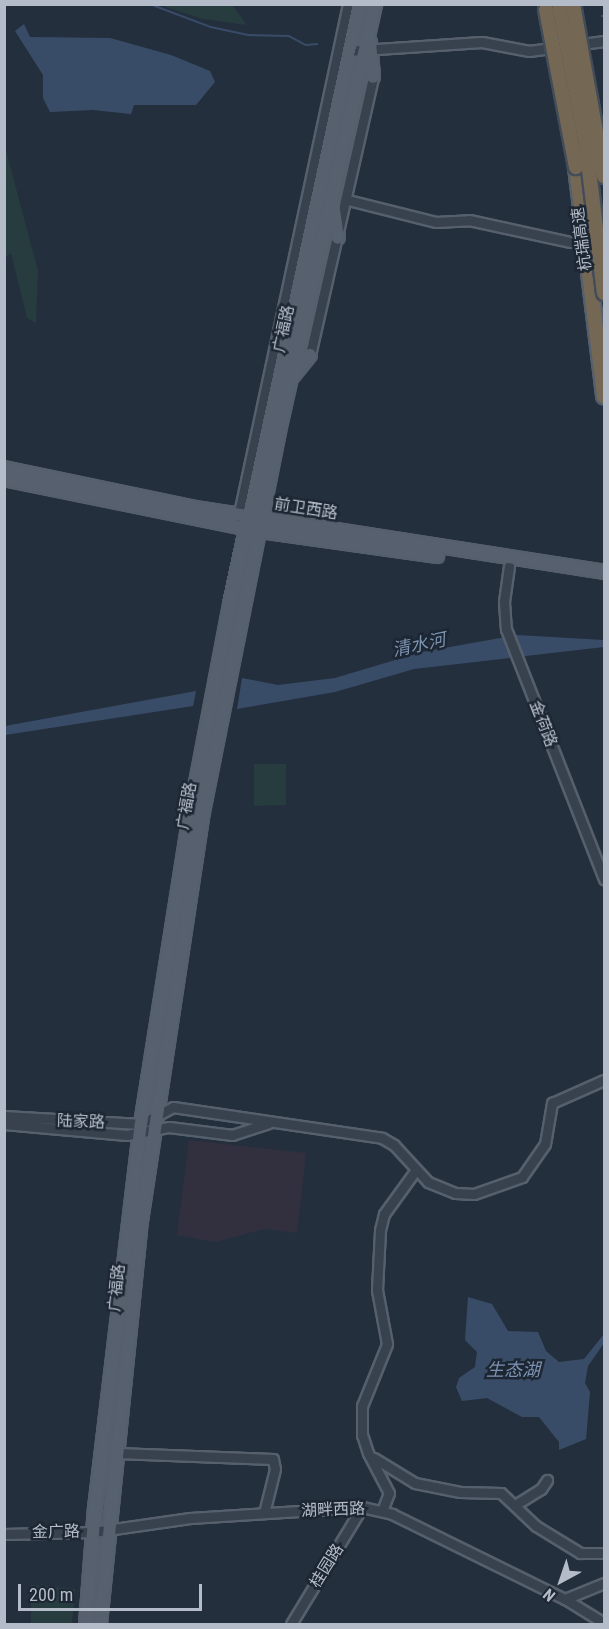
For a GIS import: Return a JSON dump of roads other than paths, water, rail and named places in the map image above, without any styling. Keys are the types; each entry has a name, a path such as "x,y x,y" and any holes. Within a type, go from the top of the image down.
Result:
{"highway":[{"path":"573,4 604,176"},
{"path":"550,6 577,174 604,396"},
{"name":"杭瑞高速","path":"550,6 586,145 604,293"}],"main road":[{"name":"广福路","path":"86,1624 93,1532 141,1129 191,809 340,79 359,4"},
{"name":"广福路","path":"100,1624 107,1529 154,1132 249,523 290,379 331,195 367,49 368,31 375,4"},
{"path":"367,49 373,77"},
{"path":"323,127 340,79"},
{"path":"331,195 338,238"},
{"path":"290,379 310,355"},
{"name":"前卫西路","path":"4,468 249,523 604,572"},
{"name":"前卫西路","path":"4,479 249,523 604,580"}],"street":[{"path":"249,523 348,4"},
{"path":"347,51 482,42 530,51 604,41"},
{"path":"310,355 348,200 373,77"},
{"path":"348,200 436,222 469,220 570,242"},
{"name":"金荷路","path":"509,566 504,602 506,629 604,879"},
{"name":"陆家路","path":"4,1124 141,1129 173,1107 268,1124 382,1138 394,1145 415,1171 428,1182 455,1193 474,1194 507,1185 522,1177 539,1156 551,1123 552,1103 604,1080"},
{"name":"陆家路","path":"4,1116 154,1132 169,1127 232,1135 268,1124"},
{"path":"382,1511 389,1493 368,1453 362,1435 362,1406 387,1344 377,1290 380,1230 384,1214 415,1171"},
{"path":"117,1453 273,1459 274,1469 264,1513"},
{"path":"368,1453 415,1483 450,1491 501,1493 536,1526 580,1553 604,1553"},
{"path":"515,1505 541,1489 547,1480"},
{"name":"湖畔西路","path":"107,1529 264,1513 362,1507 382,1511 565,1599 604,1623"},
{"name":"桂园路","path":"291,1624 362,1507"},
{"name":"金广路","path":"4,1534 93,1532 107,1529"},
{"path":"565,1599 604,1583"}],"water":[{"path":"24,24 30,37 110,38 171,55 210,71 215,82 196,105 134,105 131,114 93,110 50,112 43,98 43,75 15,31"},
{"path":"517,635 604,640 604,647 414,669 335,692 237,709 242,678 278,685 335,678 422,652"},
{"path":"196,691 193,706 5,735 5,726"},
{"name":"生态湖","path":"468,1297 492,1304 508,1331 538,1332 546,1351 559,1362 584,1359 604,1334 604,1343 588,1366 585,1383 590,1392 586,1439 559,1450 559,1442 539,1417 522,1417 487,1398 462,1401 456,1387 459,1378 475,1367 477,1352 465,1340"}],"waterway":[{"path":"150,4 211,27 249,35 289,36 306,45 317,44"}],"water label":[{"name":"清水河","path":"419,645"}]}
